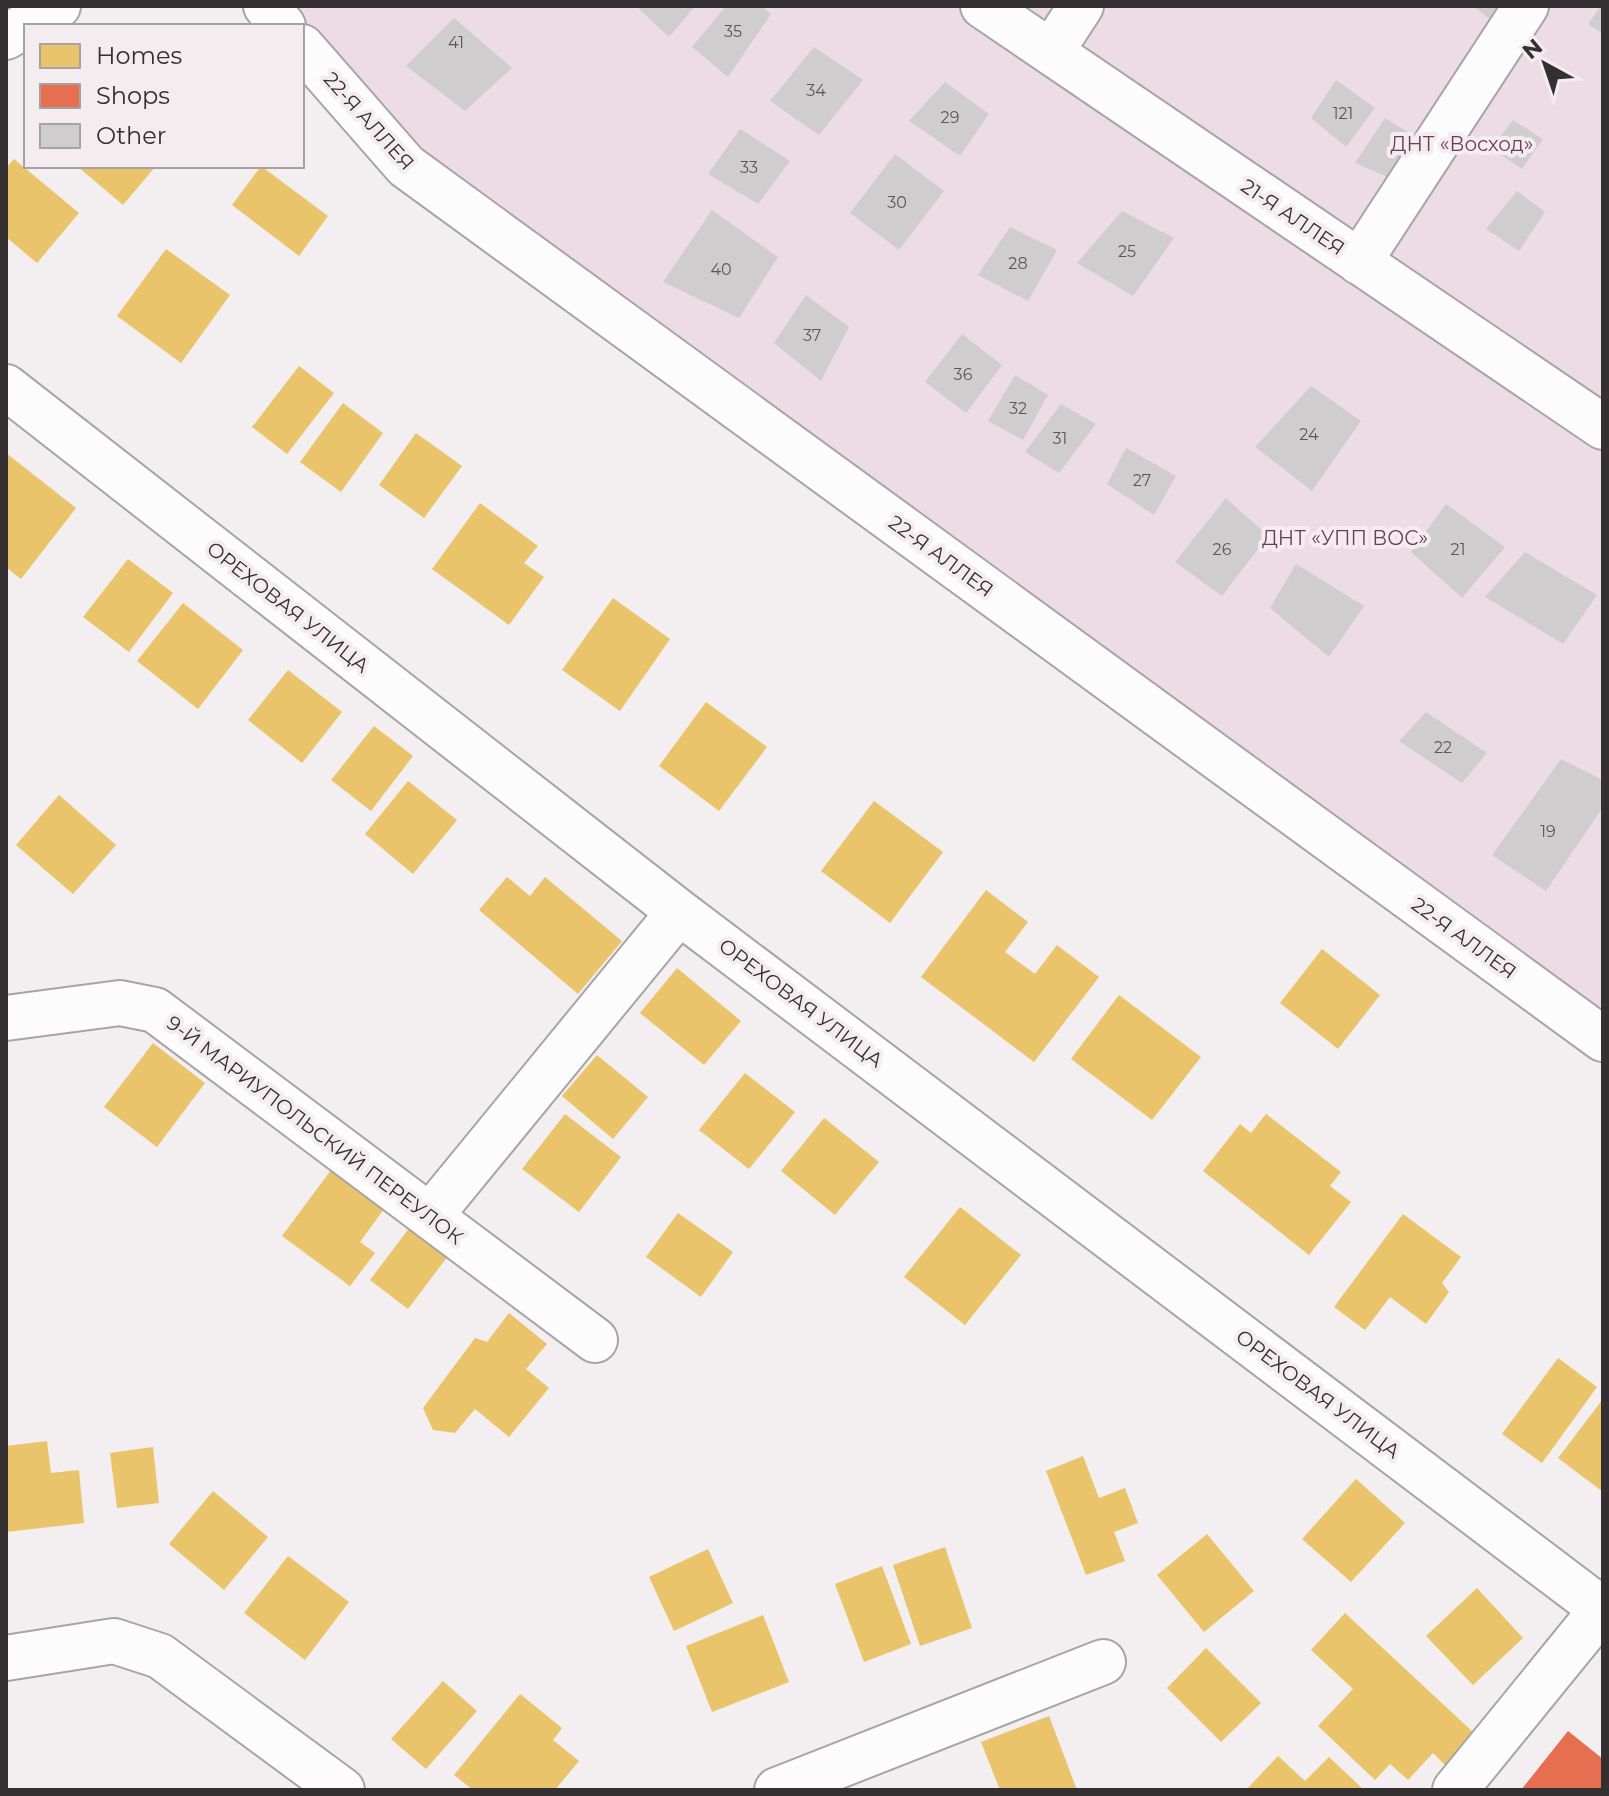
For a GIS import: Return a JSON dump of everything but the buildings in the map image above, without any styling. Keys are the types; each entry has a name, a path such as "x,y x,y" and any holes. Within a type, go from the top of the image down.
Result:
{"street":[{"path":"28,24 58,6"},
{"path":"266,6 281,24"},
{"name":"21-Я АЛЛЕЯ","path":"983,6 1603,427"},
{"path":"1051,52 1081,6"},
{"path":"1359,262 1526,6"},
{"path":"6,37 24,26"},
{"name":"22-Я АЛЛЕЯ","path":"304,49 406,166 1603,1039"},
{"name":"ОРЕХОВАЯ УЛИЦА","path":"6,387 679,912 1603,1609"},
{"path":"430,1216 679,912"},
{"name":"9-Й МАРИУПОЛЬСКИЙ ПЕРЕУЛОК","path":"6,1018 120,1003 155,1010 595,1340"},
{"path":"1455,1790 1603,1609"},
{"path":"6,1658 114,1641 160,1656 342,1790"},
{"path":"777,1790 1103,1662"}],"green space":[{"name":"ДНТ «УПП ВОС»","path":"256,6 1603,6 1603,1039 406,166 304,57 304,24 273,24"}],"park label":[{"name":"ДНТ «Восход»","path":"1462,144"}]}
